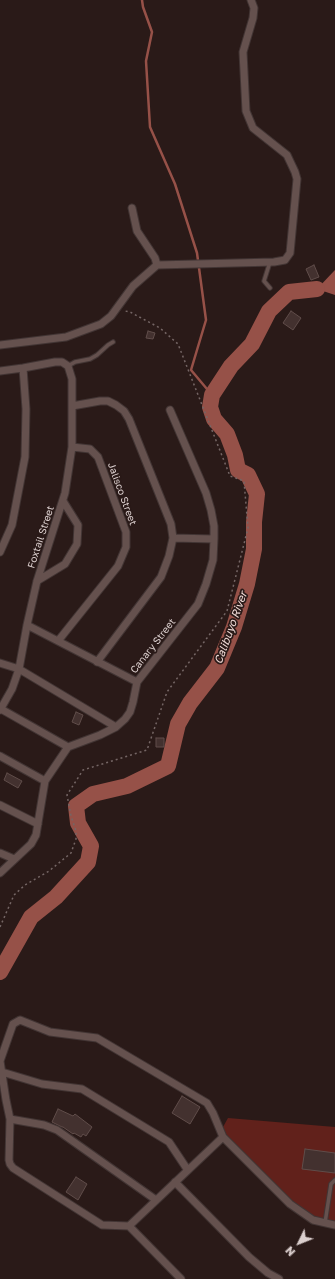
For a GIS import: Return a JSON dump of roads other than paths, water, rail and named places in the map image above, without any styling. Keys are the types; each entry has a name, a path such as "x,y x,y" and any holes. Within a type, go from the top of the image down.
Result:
{"street":[{"path":"0,345 66,337 101,324 111,316 133,286 160,265 232,264 285,260 290,253 297,179 287,155 253,128 246,111 243,52 253,18 254,8 251,0"},
{"path":"132,208 137,231 160,265"},
{"path":"0,371 55,362 62,362 68,366"},
{"name":"Foxtail Street","path":"0,709 12,689 20,669 27,625 37,581 65,493 72,447 72,379 68,366"},
{"path":"0,552 12,525 25,457 26,409 23,368"},
{"path":"72,406 108,401 116,404 124,410 171,524 173,538 169,556 161,577 97,662"},
{"name":"Canary Street","path":"68,747 100,735 116,727 130,712 138,682 198,604 210,572 213,560 214,526 206,493 170,410"},
{"name":"Jalisco Street","path":"58,641 118,566 126,547 126,532 98,457 90,449 72,447"},
{"path":"37,581 65,564 77,544 78,525 63,501"},
{"path":"173,538 214,539"},
{"path":"27,625 138,682"},
{"path":"0,663 20,669 116,727"},
{"path":"0,709 68,747 45,780 36,835 31,844 0,874"},
{"path":"0,756 45,780"},
{"path":"0,805 38,824"},
{"path":"0,853 14,859"},
{"path":"181,1279 129,1226 102,1225 14,1168 9,1160 10,1119 0,1061 13,1024 20,1020 50,1032 97,1038 207,1103 223,1137 290,1204 313,1220 335,1225"},
{"path":"2,1072 42,1084 82,1089 169,1142 187,1169"},
{"path":"10,1119 44,1125 57,1130 156,1200"},
{"path":"129,1226 187,1169 223,1137"},
{"path":"175,1182 249,1257 268,1273 279,1279"}],"lane":[{"path":"270,262 264,281 270,288"},
{"path":"68,366 75,362 90,359 113,342"},
{"path":"325,1223 331,1184 335,1180"}],"waterway":[{"path":"142,0 152,32 146,61 150,127 175,184 197,253 206,320 191,370 212,395"},
{"name":"Calibuyo River","path":"0,972 31,917 56,897 88,862 91,846 78,823 76,806 93,794 127,786 168,766 178,724 190,703 217,668 234,627 247,584 254,549 254,522 257,494 248,475 238,470 235,455 227,434 214,419 210,407 212,395 231,366 252,344 269,311 289,292 317,289"}]}
